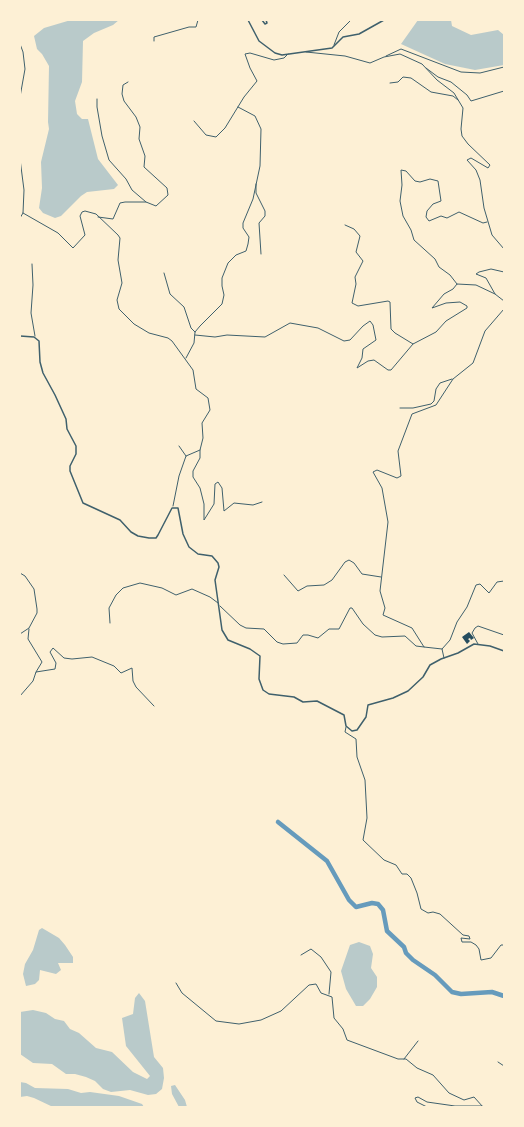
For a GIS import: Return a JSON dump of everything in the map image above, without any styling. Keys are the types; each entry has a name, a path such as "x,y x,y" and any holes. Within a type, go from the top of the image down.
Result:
{"street":[{"path":"154,41 154,37 189,27 196,27 198,20"},
{"path":"248,20 259,41 275,53 282,55 332,48 343,37 359,34 384,20"},
{"path":"262,20 265,24 267,23 266,20"},
{"path":"332,48 339,32 351,20"},
{"path":"20,44 23,52 25,73 21,82 20,98"},
{"path":"302,51 315,54 345,56 370,63 401,49 461,72 480,73 504,67"},
{"path":"194,121 206,135 216,137 225,128 257,81 245,54 250,53 274,60 284,58 289,54"},
{"path":"384,57 400,54 422,64 438,77 451,82 467,95 471,101 504,91"},
{"path":"422,64 436,80 454,93 463,108 461,129 462,136 490,165 488,168 470,158 467,160 476,170 480,180 492,235 504,248"},
{"path":"390,83 398,82 403,77 411,78 431,92 453,96 460,102"},
{"path":"98,99 97,107 102,136 109,160 126,179 132,190 146,202 156,206 159,205 168,195 167,188 144,167 145,156 139,139 140,127 136,117 124,101 122,94 124,85 128,82"},
{"path":"186,359 194,343 195,332 213,311 222,304 224,295 222,278 231,258 246,251 250,237 243,228 243,224 253,199 260,166 260,124 256,116 238,107"},
{"path":"20,124 20,152"},
{"path":"20,159 24,190 23,213 20,218"},
{"path":"488,222 483,223 459,212 447,218 441,216 429,221 426,217 427,211 433,204 441,201 438,181 430,179 420,182 414,181 406,170 401,170 402,185 400,201 403,216 411,230 414,240 435,259 439,267 450,275 457,284 476,285 495,294 504,301"},
{"path":"256,184 256,193 265,211 265,216 259,223 262,254"},
{"path":"98,216 113,219 120,204 125,202 146,202"},
{"path":"23,213 58,233 73,248 85,235 81,214 85,211 91,212 98,216 120,238 118,260 122,283 117,300 119,309 134,324 149,333 168,338 186,359 195,376 196,389 208,398 210,407 202,422 203,438 200,450 200,460 193,468 193,477 200,488 204,504 204,520 214,504 215,484 218,482 222,488 224,511 234,503 253,505 262,502"},
{"path":"346,225 354,229 360,236 356,252 363,261 356,277 352,303 358,306 388,301 390,302 391,329 414,344"},
{"path":"32,264 33,285 31,313 35,337 39,341 40,362 43,373 66,419 67,429 76,446 76,454 70,466 70,471 83,503 120,520 131,532 138,536 156,538 173,506 179,476 186,456 200,450"},
{"path":"495,294 487,279 477,276 476,273 491,269 504,272"},
{"path":"164,273 170,294 184,306 191,328 195,332"},
{"path":"195,335 216,337 227,335 265,337 274,330 284,327 290,323 318,328 344,341 350,340 370,321 376,340 363,349 362,358 357,368 368,361 374,360 388,370 391,370 414,344 436,332 446,321 467,308 467,306 460,302 446,303 432,308 444,294 453,289 457,284"},
{"path":"424,647 412,628 383,615 385,608 380,591 388,522 382,488 373,472 377,470 396,478 401,476 398,450 412,414 436,405 453,379 473,363 485,331 504,309"},
{"path":"20,336 35,337"},
{"path":"400,408 413,408 431,404 434,401 436,389 440,383 453,379"},
{"path":"179,446 186,456"},
{"path":"173,506 178,508 180,511 183,534 189,547 198,554 212,556 218,563 219,567 215,580 221,626 228,640 250,649 262,658 260,679 263,690 269,694 294,697 303,702 317,701 344,715 346,726 345,732 356,739 357,757 365,780 367,818 363,840 384,860 396,865 402,874 407,874 417,893 421,910 428,913 433,912 440,914 463,935 469,936 470,939 461,938 462,942 471,942 476,945 479,949 480,960 491,958 501,945 504,945"},
{"path":"284,575 298,591 307,586 324,585 332,580 345,562 349,560 354,563 362,574 382,577"},
{"path":"20,573 32,584 36,596 37,613 29,628 28,639 42,662 33,681 20,696"},
{"path":"442,649 450,640 457,622 467,607 476,585 480,584 489,593 497,582 504,581"},
{"path":"110,623 109,608 116,595 123,588 140,583 162,588 176,595 192,589 217,602 222,609 240,625 246,628 264,629 277,642 283,644 297,643 303,635 318,638 329,630 339,629 350,608 352,608 363,624 375,635 382,638 405,636 416,646 442,649"},
{"path":"478,644 472,633 478,626 504,635"},
{"path":"20,634 29,628"},
{"path":"346,726 352,731 357,730 366,717 368,705 393,698 408,691 423,677 430,665 444,658 478,644 504,651"},
{"path":"36,672 55,669 56,663 50,652 52,648 54,648 64,658 72,659 92,656 114,666 121,673 132,668 133,680 136,687 154,706"},
{"path":"442,649 444,658"},
{"path":"301,955 311,949 321,957 331,972 329,995"},
{"path":"176,983 182,993 216,1021 239,1024 261,1020 281,1011 313,983 318,985 321,993 332,997 334,1018 343,1029 347,1040 389,1056 404,1059 433,1075 449,1094 464,1100 474,1097 483,1107"},
{"path":"404,1059 418,1041"},
{"path":"498,1062 504,1066"},
{"path":"427,1107 417,1102 414,1098 418,1097 426,1102 455,1106 483,1107"}],"shaded area":[{"path":"71,20 119,20 113,25 94,33 83,41 82,82 75,101 77,114 82,119 88,119 98,159 118,185 114,189 87,192 61,216 55,218 43,213 39,208 42,188 41,162 49,129 49,66 42,54 37,49 34,36 44,28"},
{"path":"418,20 451,20 452,26 471,35 498,30 504,35 504,65 475,70 445,64 401,44"},
{"path":"42,928 59,938 73,957 73,963 58,963 61,970 56,974 40,970 39,980 35,984 26,986 23,974 25,964 33,950 39,930"},
{"path":"359,942 370,946 373,954 371,968 377,977 377,987 370,999 363,1006 356,1006 346,989 341,971 350,945"},
{"path":"139,993 145,1001 154,1057 163,1068 164,1078 162,1089 156,1094 148,1095 130,1090 111,1092 103,1089 95,1081 86,1077 75,1074 66,1074 52,1064 33,1063 20,1054 20,1012 33,1010 46,1013 55,1019 64,1021 70,1029 79,1033 96,1048 112,1052 133,1072 147,1079 150,1076 126,1046 122,1018 133,1014 135,998"},
{"path":"20,1082 26,1083 35,1088 68,1089 81,1093 90,1092 119,1096 142,1104 144,1107 53,1107 34,1098 27,1096 20,1097"},
{"path":"175,1085 185,1100 187,1107 179,1107 172,1094 171,1086"}],"building":[{"path":"469,632 474,638 471,640 470,638 468,639 470,641 467,644 462,637"}],"waterway":[{"path":"278,822 327,861 349,900 356,907 372,903 378,904 383,910 387,931 404,947 406,953 413,960 435,975 452,992 461,994 492,992 504,996"}]}
